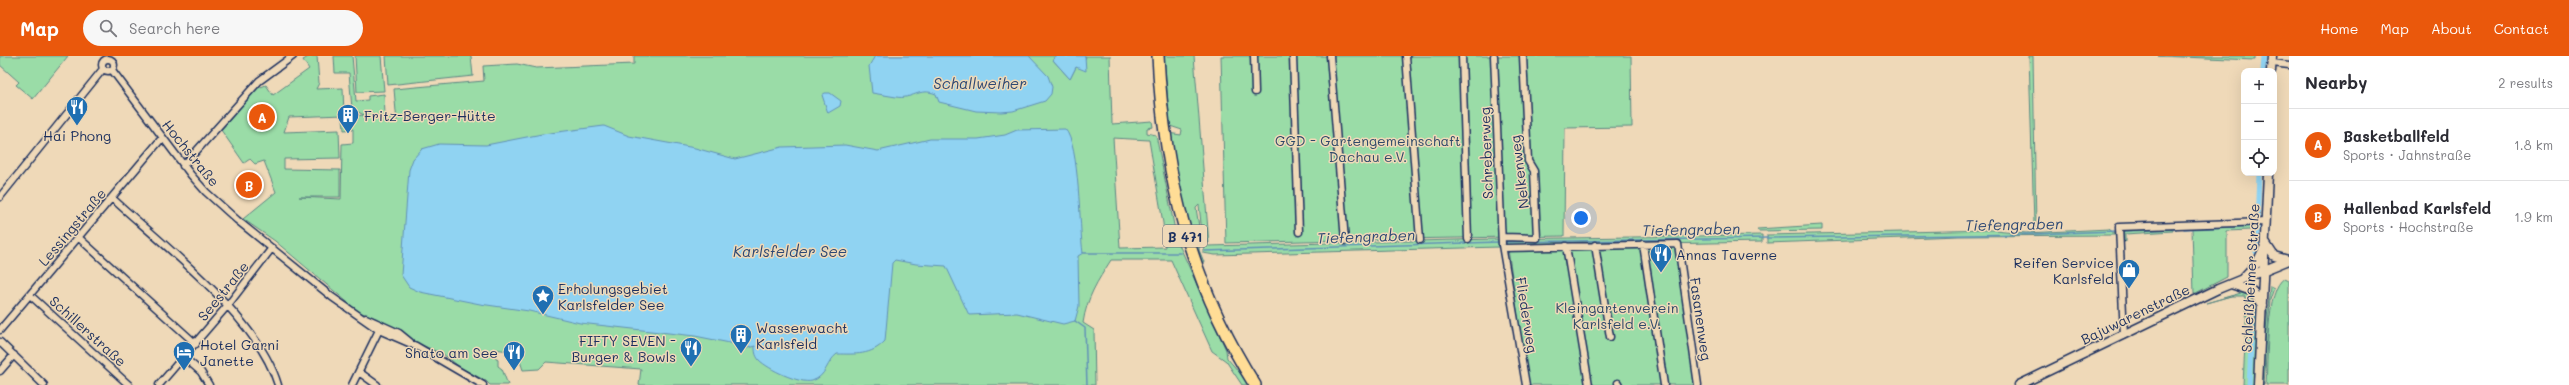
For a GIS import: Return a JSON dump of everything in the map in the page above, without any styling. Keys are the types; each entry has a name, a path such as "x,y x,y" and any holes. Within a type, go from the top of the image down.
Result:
{"highway":[{"name":"B 471","path":"1158,56 1167,156 1189,250 1226,336 1255,385"}],"main road":[{"name":"Schleißheimer Straße","path":"2258,385 2268,176"},
{"path":"2265,243 2274,256 2289,260"},
{"path":"2241,280 2257,263 2265,243"},
{"name":"Bajuwarenstraße","path":"2019,385 2231,284 2289,260"},
{"path":"2231,284 2252,291 2262,305"}],"street":[{"path":"183,166 259,81 293,56"},
{"path":"1254,56 1255,92"},
{"path":"1293,56 1299,232"},
{"path":"1330,56 1345,241"},
{"path":"1406,56 1420,240"},
{"path":"1462,56 1468,239"},
{"name":"Schreberweg","path":"1494,56 1502,242"},
{"name":"Nelkenweg","path":"1502,242 1537,238 1534,171 1528,162 1524,56"},
{"path":"114,58 112,70 108,72 103,69 101,59 114,58"},
{"path":"2272,63 2289,65"},
{"path":"0,197 103,69"},
{"name":"Hochstraße","path":"112,70 183,166 206,192 272,248 357,314 379,330 416,346"},
{"name":"Lessingstraße","path":"0,330 162,138"},
{"path":"112,198 228,305 261,348 278,385"},
{"path":"2124,335 2119,227 2266,222"},
{"path":"78,238 196,344"},
{"path":"1502,242 1566,246 1643,244 1664,385"},
{"name":"Fliederweg","path":"1502,242 1526,385"},
{"name":"Fasanenweg","path":"1643,244 1678,244 1698,385"},
{"path":"1595,245 1610,337"},
{"path":"1566,246 1590,385"},
{"name":"Seestraße","path":"159,385 196,344 272,248"},
{"name":"Schillerstraße","path":"30,295 129,385"},
{"name":"Hochstraße","path":"357,314 399,333 416,346 480,384"},
{"path":"352,385 379,330"},
{"path":"0,342 44,385"},
{"path":"0,371 14,355"},
{"path":"184,357 201,372 210,385"},
{"path":"359,372 377,385"}],"green space":[{"path":"0,56 68,56 33,99 16,85 19,82 0,65"},
{"path":"310,56 317,56 319,83 316,89 343,88 344,115 289,117 284,132 339,130 340,158 284,159 284,169 340,170 340,197 299,197 341,199 342,144 353,143 353,129 344,130 343,117 364,115 352,109 349,73 335,73 334,56 352,56 356,101 368,100 368,96 384,94 385,115 397,123 394,89 484,81 483,66 517,64 536,68 634,64 634,56 1055,56 1053,60 1070,79 1076,67 1086,58 1085,56 1110,56 1112,124 1152,121 1153,127 1147,128 1147,133 1156,135 1177,240 1226,350 1227,358 1250,385 1242,385 1226,361 1212,351 1171,260 1111,260 1090,297 1083,323 1094,330 1095,385 639,385 641,369 546,362 539,369 523,370 517,352 494,349 493,354 498,360 498,366 502,369 508,385 490,385 486,381 461,368 443,354 419,344 376,318 359,312 275,241 243,219 276,192 264,161 255,164 250,159 244,163 221,130 258,88 266,85 273,95 309,69 303,60","holes":["1113,138 1149,140 1163,223 1165,247 1120,248"]},
{"path":"355,56 381,56 384,91 357,92"},
{"path":"386,56 471,56 473,76 388,85"},
{"path":"1164,56 1194,56 1209,243 1203,241 1199,205 1196,208 1200,233 1199,250 1204,262 1199,263 1186,222 1168,133 1181,135 1182,130 1170,126"},
{"name":"GGD - Gartengemeinschaft Dachau e.V.","path":"1221,56 1631,56 1632,127 1565,128 1564,236 1347,240 1341,236 1342,240 1226,243"},
{"path":"2029,56 2033,56 2036,228 2034,224"},
{"path":"2158,56 2255,56 2255,60"},
{"path":"2250,223 2250,230 2227,231 2227,277 2194,294 2192,228"},
{"path":"1822,225 1822,230 1758,231 1757,229"},
{"path":"2172,228 2173,231 2125,234 2125,242 2121,242 2124,229"},
{"path":"2109,229 2116,235 1959,236 1767,243 1767,235 1994,230 2026,233"},
{"path":"1762,235 1762,242 1505,247 1503,239"},
{"path":"1497,239 1499,247 1215,255 1203,253 1203,249 1208,246"},
{"name":"Kleingartenverein Karlsfeld e.V.","path":"1680,244 1701,385 1528,385 1508,249"},
{"path":"2285,278 2289,280 2289,385 2266,385 2271,310 2274,296 2279,285"},
{"path":"2270,286 2274,288 2270,300 2264,385 2261,385"},
{"path":"2241,293 2250,296 2252,294 2258,305 2255,385 2243,385 2247,302 2244,296 2231,296 2206,303"}],"water":[{"name":"Schallweiher","path":"875,56 1029,56 1048,76 1052,87 1051,94 1045,101 1013,111 1001,112 976,111 939,102 936,94 930,92 907,97 893,97 872,93 869,66"},
{"path":"1055,56 1085,56 1086,71 1076,67 1070,79 1053,60"},
{"path":"825,93 830,93 841,101 840,106 828,113 822,95"},
{"name":"Karlsfelder See","path":"604,126 629,136 695,148 735,159 782,147 845,145 878,151 930,139 978,139 1005,135 1017,130 1065,129 1070,138 1074,151 1083,253 1078,256 1079,306 1075,321 1063,324 1017,313 969,315 946,266 916,264 895,260 892,263 885,341 880,346 868,352 856,354 837,354 833,357 821,376 812,381 806,381 792,378 769,368 759,360 755,346 744,349 741,342 740,345 695,336 580,323 529,311 480,304 420,292 409,287 401,275 409,170 413,159 422,149 439,144 486,145 542,134"}],"waterway":[{"path":"2263,68 2264,56"},
{"path":"2256,252 2259,176"},
{"name":"Tiefengraben","path":"2184,229 2257,226"},
{"name":"Tiefengraben","path":"2121,231 2176,229"},
{"name":"Tiefengraben","path":"1503,242 2034,234 2117,231"},
{"name":"Tiefengraben","path":"1205,251 1499,242"},
{"name":"Tiefengraben","path":"1083,253 1180,253"},
{"path":"2249,385 2253,309"},
{"path":"1075,321 1085,328 1087,385"}],"place":[{"name":"Basketballfeld","path":"262,117"},
{"name":"Hai Phong","path":"77,126"},
{"name":"Fritz-Berger-Hütte","path":"348,134"},
{"name":"Hallenbad Karlsfeld","path":"249,185"},
{"name":"Annas Taverne","path":"1661,274"},
{"name":"Reifen Service Karlsfeld","path":"2129,290"},
{"name":"Erholungsgebiet Karlsfelder See","path":"543,316"},
{"name":"Wasserwacht Karlsfeld","path":"741,354"},
{"name":"FIFTY SEVEN - Burger & Bowls","path":"691,368"},
{"name":"Hotel Garni Janette","path":"184,372"},
{"name":"Shato am See","path":"514,372"}]}
